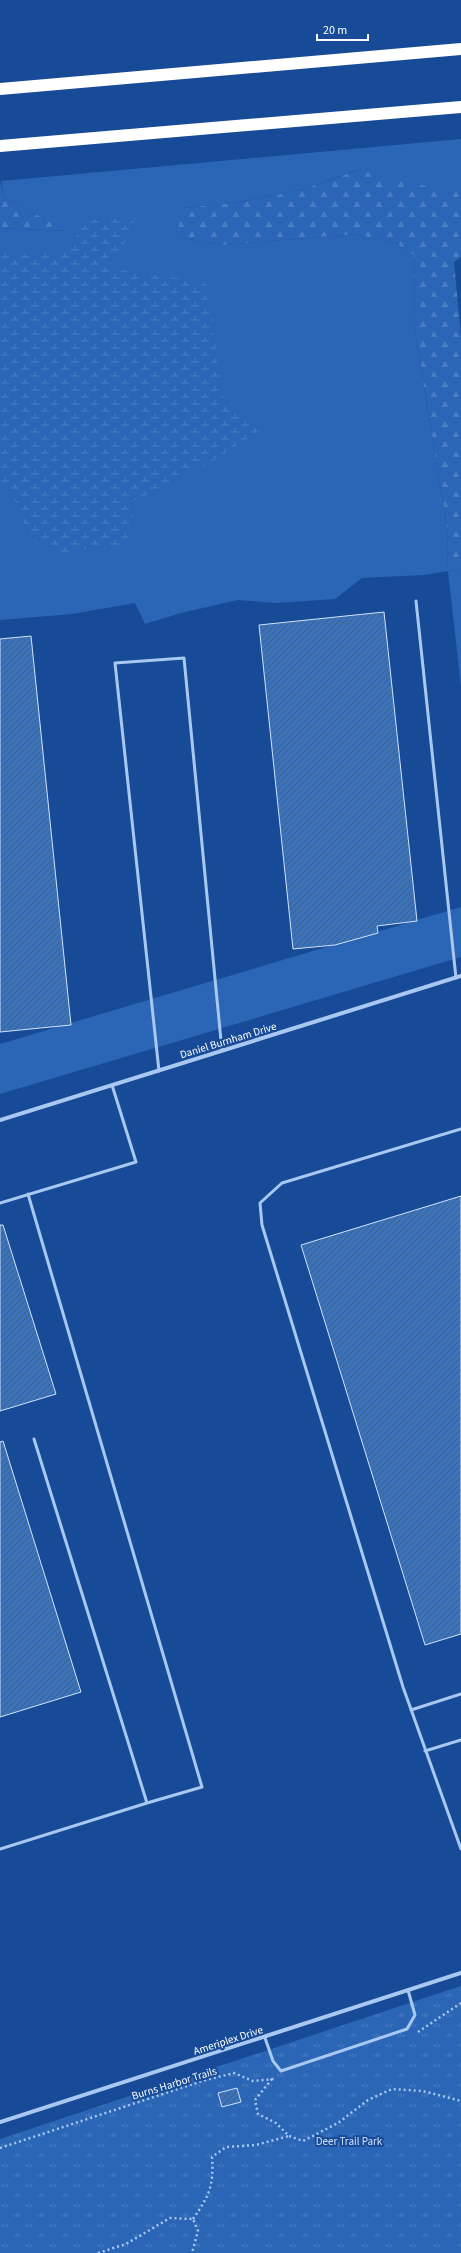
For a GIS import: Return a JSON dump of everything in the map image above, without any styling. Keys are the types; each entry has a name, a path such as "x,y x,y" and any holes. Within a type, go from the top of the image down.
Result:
{"highway":[{"path":"0,89 461,49"},
{"path":"0,146 461,107"}],"street":[{"name":"Daniel Burnham Drive","path":"0,1120 459,977"},
{"name":"Ameriplex Drive","path":"0,2122 461,1974"}],"lane":[{"path":"416,601 459,977"},
{"path":"158,1070 115,663 184,658 222,1051"},
{"path":"0,1203 136,1162 112,1085"},
{"path":"461,1129 282,1183 260,1203 262,1225 411,1710 461,1849"},
{"path":"0,1850 202,1787 28,1194"},
{"path":"34,1439 147,1803"},
{"path":"411,1710 461,1694"},
{"path":"426,1751 461,1740"},
{"path":"265,2038 273,2061 281,2071 407,2029 414,2015 408,1990"}],"path":[{"path":"416,2032 423,2030 461,2003"},
{"path":"281,2071 272,2079 255,2100 258,2114 276,2123 289,2136 303,2141 338,2123 368,2100 392,2089 423,2091 461,2101"},
{"name":"Burns Harbor Trails","path":"0,2148 202,2081 234,2073 252,2081 278,2078"},
{"path":"193,2219 209,2195 214,2177 212,2157 226,2147 256,2145 289,2136"},
{"path":"98,2253 126,2244 170,2218 193,2219"},
{"path":"192,2253 198,2231 193,2219"}],"green space":[{"path":"461,139 461,189 442,189 409,184 358,170 301,190 240,202 183,208 176,237 223,245 355,234 395,243 414,255 415,331 447,527 448,570 461,571 461,687 448,571 424,575 362,578 335,599 277,603 238,600 181,613 145,624 135,603 72,614 0,620 0,228 68,231 4,198 1,181"},
{"path":"359,170 422,185 448,189 461,189 461,257 454,262 461,336 461,571 448,570 447,527 415,331 414,255 395,243 355,234 223,245 176,237 182,208 240,202 301,190"},
{"path":"0,181 4,198 69,231 0,228"},
{"path":"136,217 124,244 105,268 205,282 213,323 221,395 261,430 208,464 129,503 134,521 124,548 94,548 64,553 46,548 30,539 12,492 0,491 0,253 68,250 86,220"},
{"path":"461,907 461,957 0,1094 0,1044"},
{"name":"Deer Trail Park","path":"461,1986 461,2253 0,2253 0,2139"}],"building":[{"path":"384,612 417,921 377,926 378,933 335,945 293,949 259,625"},
{"path":"31,636 71,1025 0,1032 0,639"},
{"path":"461,1196 461,1634 425,1645 301,1245"},
{"path":"0,1225 3,1225 56,1394 0,1411"},
{"path":"3,1441 81,1692 0,1717 0,1442"},
{"path":"237,2088 241,2102 222,2107 218,2093"}]}
